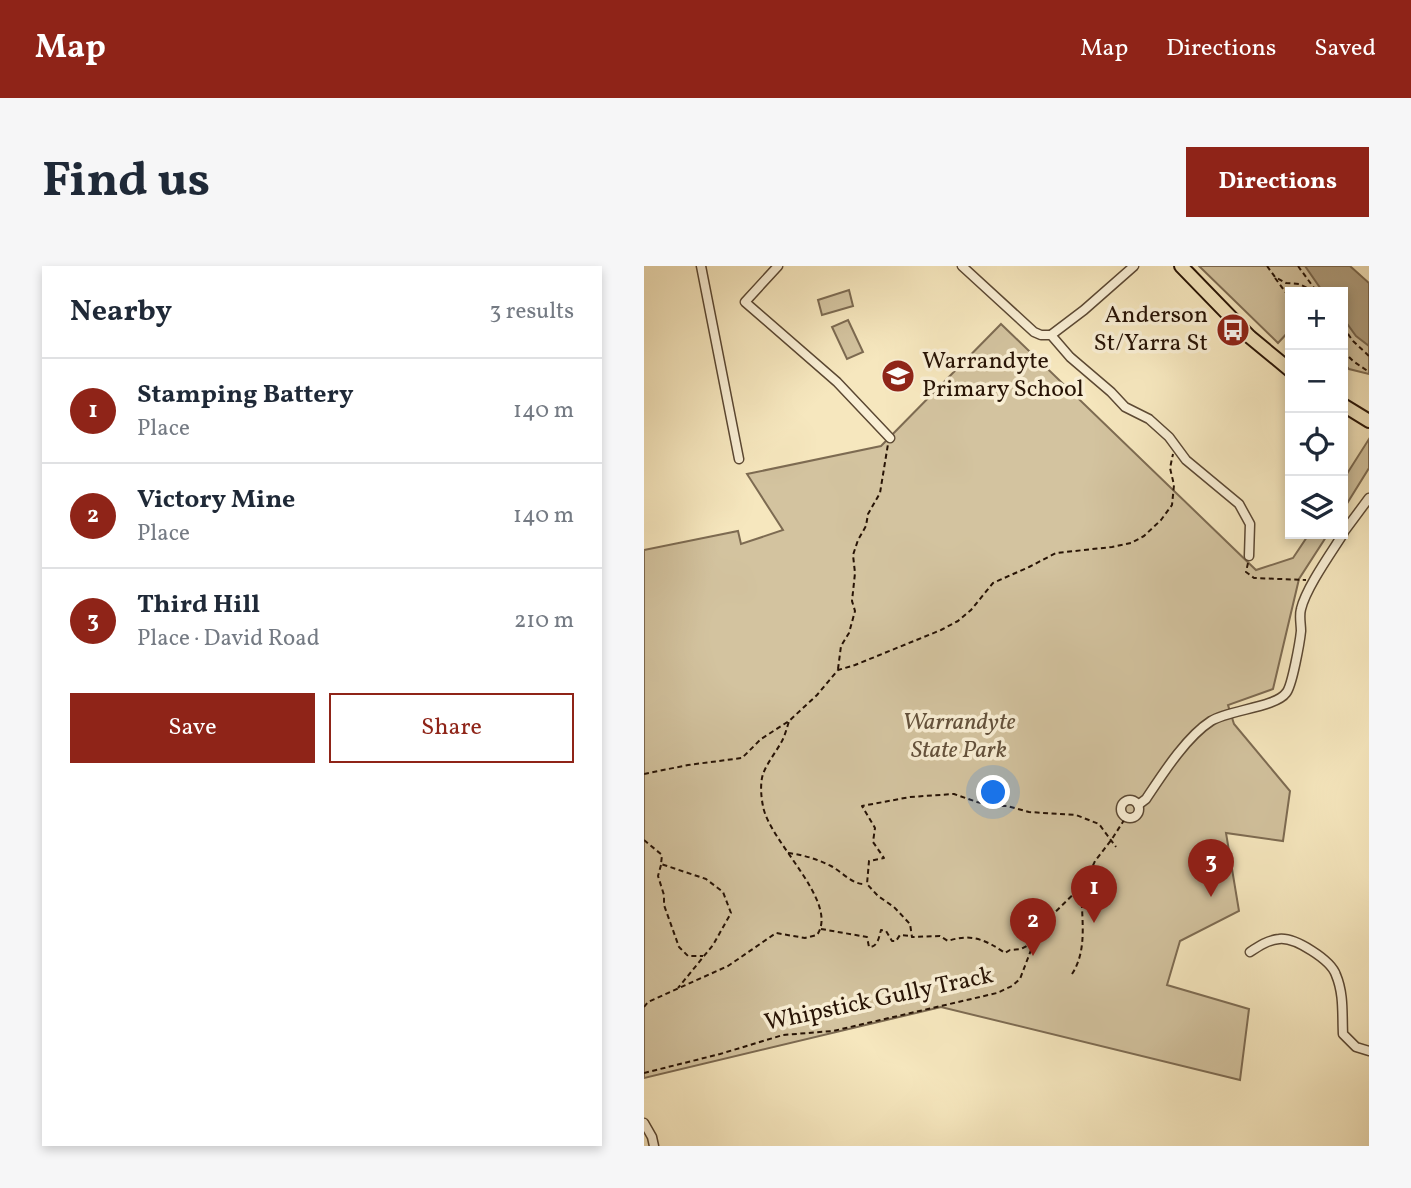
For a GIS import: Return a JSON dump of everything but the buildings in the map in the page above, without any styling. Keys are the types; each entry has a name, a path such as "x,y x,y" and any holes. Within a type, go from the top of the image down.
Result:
{"main road":[{"path":"1181,266 1250,337 1285,366"},
{"path":"1348,408 1369,421"}],"street":[{"path":"701,266 740,459"},
{"path":"778,266 745,302 837,382 890,438"},
{"path":"962,266 1034,332 1041,335 1051,335 1135,266"},
{"path":"1051,335 1070,357 1125,407 1149,419 1186,460 1239,504 1250,524 1249,556"},
{"path":"1348,527 1369,498"},
{"path":"1138,805 1146,799 1201,728 1214,719 1276,701 1288,692 1301,634 1301,610 1314,581 1340,539"},
{"path":"1131,799 1138,805 1139,810 1131,818 1126,817 1121,812 1122,803 1131,799"},
{"path":"1250,952 1262,944 1282,938 1302,945 1320,956 1335,971 1342,993 1343,1034 1356,1047 1369,1051"},
{"path":"644,1124 654,1146"}],"path":[{"path":"1267,266 1285,291"},
{"path":"1298,266 1313,287"},
{"path":"1275,277 1286,283 1305,287"},
{"path":"1348,334 1369,356"},
{"path":"1348,356 1369,372"},
{"path":"644,774 743,758 761,739 789,721 817,695 838,670 841,646 849,633 855,611 852,601 855,573 853,555 866,526 868,514 880,493 890,438"},
{"path":"838,670 942,631 965,616 993,583 1056,552 1112,547 1144,537 1172,505 1174,485 1170,468 1175,445"},
{"path":"1249,556 1246,572 1254,578 1314,581"},
{"path":"644,1007 648,1002 727,966 776,933 805,938 817,935 821,929 821,909 811,887 773,831 763,809 762,776 783,738 789,721"},
{"path":"912,937 910,925 867,884 869,860 884,858 873,842 875,828 862,806 909,797 954,794 984,804 1029,812 1076,815 1098,824 1116,847"},
{"name":"Whipstick Gully Track","path":"644,1073 783,1035 833,1031 997,993 1012,986 1020,979 1034,942 1048,918 1085,883 1095,861 1126,817"},
{"path":"644,840 662,855 658,876 664,905 680,947 688,956 704,956"},
{"path":"787,852 807,855 833,867 859,885 867,884"},
{"path":"661,864 706,879 723,892 731,913 713,945 677,989"},
{"path":"1072,974 1081,954 1085,883"},
{"path":"821,929 867,937 869,947 876,945 881,930 886,931 892,941 896,941 900,935 940,936 948,940 960,937 982,939 1005,953 1034,942"}],"green space":[{"path":"1199,266 1311,266 1322,287 1285,287 1285,335 1278,343"},
{"path":"849,290 853,306 822,315 818,300"},
{"path":"1348,303 1369,339 1369,374 1349,369"},
{"path":"848,320 863,352 847,359 832,327"},
{"name":"Warrandyte State Park","path":"1001,324 1256,570 1293,558 1306,539 1325,539 1299,579 1273,689 1228,705 1234,724 1290,791 1283,841 1226,833 1239,911 1180,941 1167,985 1249,1009 1240,1080 941,1007 644,1078 644,550 738,531 741,544 783,530 747,474 881,446"},
{"path":"1369,439 1369,468 1348,502 1348,472"}],"shaded area":[{"path":"1305,266 1350,266 1369,283 1369,346 1356,336 1348,325 1348,287 1320,287"}],"place":[{"name":"Anderson St/Yarra St","path":"1233,330"},
{"name":"Warrandyte Primary School","path":"898,376"},
{"name":"Third Hill","path":"1211,897"},
{"name":"Stamping Battery","path":"1094,923"},
{"name":"Victory Mine","path":"1033,956"}]}
